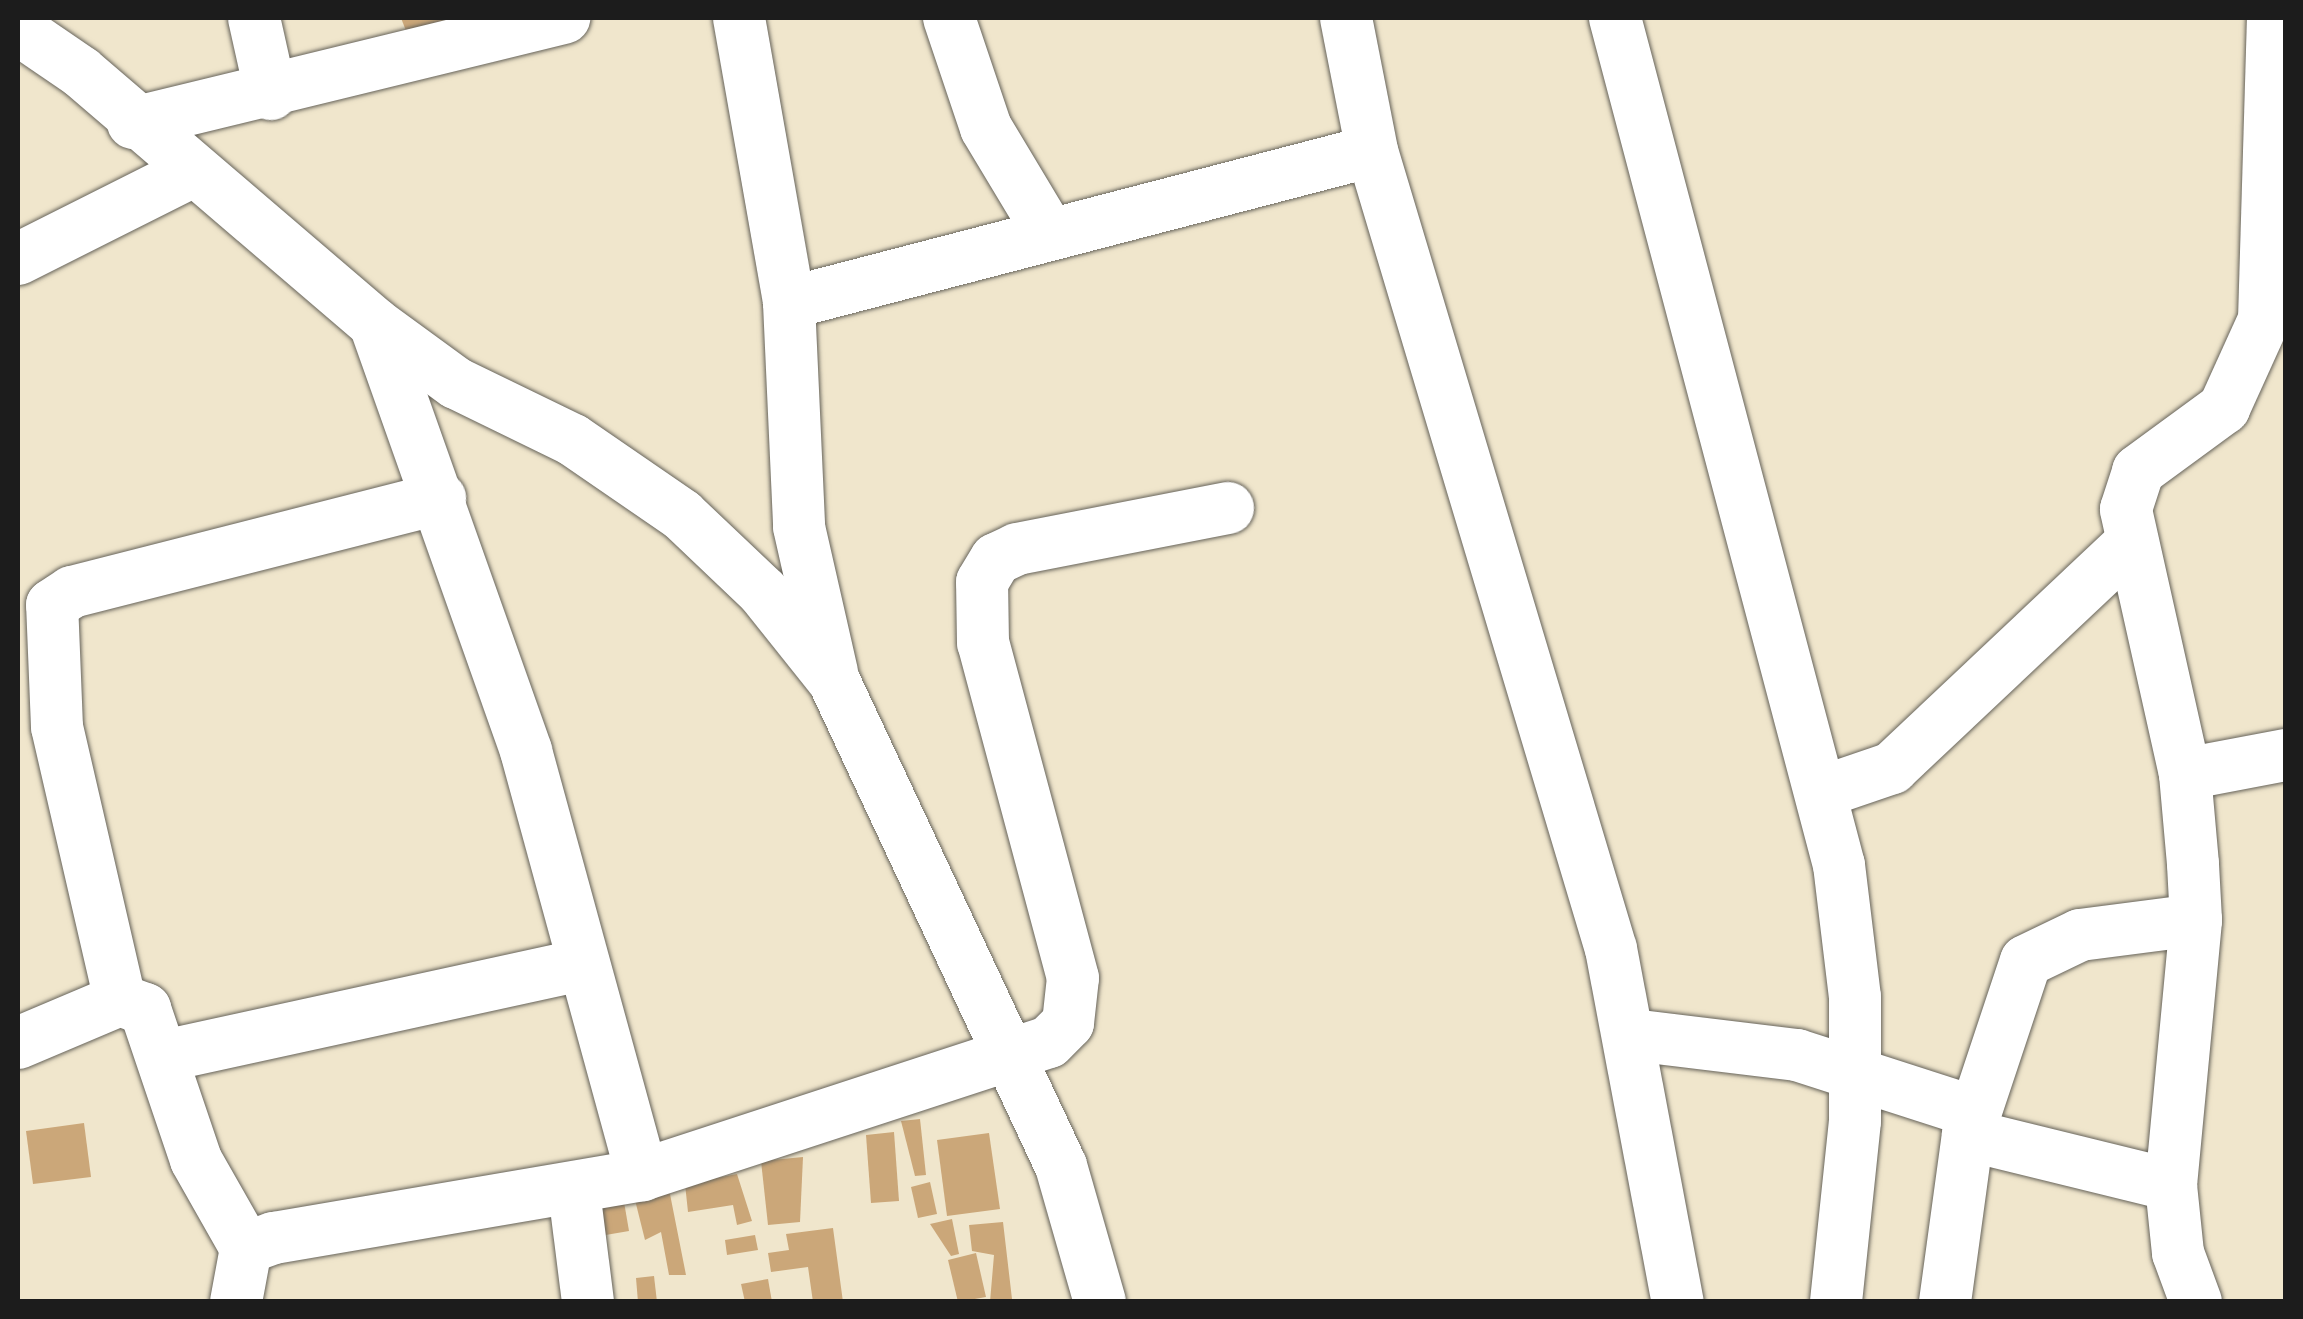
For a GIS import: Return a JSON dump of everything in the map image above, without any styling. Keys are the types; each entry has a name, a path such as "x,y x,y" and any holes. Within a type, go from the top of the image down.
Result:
{"street":[{"path":"254,18 271,94"},
{"path":"132,123 271,94 399,37 564,18"},
{"path":"739,18 789,303 792,475 834,681 1006,1062 1062,1166 1100,1302"},
{"path":"949,18 986,128 1049,233"},
{"path":"1346,18 1372,152 1632,1035 1678,1302"},
{"path":"1615,18 1825,792 1851,940 1848,1070 1853,1172 1836,1302"},
{"path":"2196,1302 2178,1253 2171,1185 2196,920 2184,774 2126,509 2138,472 2224,408 2264,320 2276,116 2273,18"},
{"path":"18,29 81,72 132,123 375,324 456,383 573,440 682,515 763,592 834,681"},
{"path":"789,303 1372,152"},
{"path":"18,259 193,171"},
{"path":"375,324 440,498 526,751 581,965 642,1175"},
{"path":"120,1000 57,727 52,606 72,592 440,498"},
{"path":"246,1248 574,1191 642,1175 1006,1062 1068,1023 1072,978 983,643 982,582 996,559 1017,549 1228,508"},
{"path":"1825,792 1905,757 2132,542"},
{"path":"2184,774 2286,755"},
{"path":"1945,1302 1971,1123 2026,961 2080,935 2196,920"},
{"path":"168,1055 581,965"},
{"path":"18,1043 120,1000 146,1009 168,1055 196,1160 246,1248 236,1302"},
{"path":"1632,1035 1848,1070 1971,1123 2171,1185"},
{"path":"574,1191 588,1302"}],"building":[{"path":"401,18 447,18 451,28 410,41"},
{"path":"920,1119 926,1175 915,1176 901,1121"},
{"path":"84,1123 91,1177 33,1184 26,1131"},
{"path":"894,1132 899,1201 871,1203 866,1135"},
{"path":"989,1133 1000,1209 947,1216 937,1140"},
{"path":"803,1157 800,1222 768,1225 761,1161"},
{"path":"737,1174 752,1221 737,1225 733,1205 688,1212 685,1184"},
{"path":"930,1182 937,1214 918,1218 911,1187"},
{"path":"668,1184 686,1275 669,1275 661,1232 645,1240 634,1196"},
{"path":"623,1196 629,1231 594,1237 588,1202"},
{"path":"952,1219 959,1254 951,1256 930,1224"},
{"path":"1003,1222 1012,1299 990,1302 994,1255 972,1251 969,1225"},
{"path":"833,1228 843,1302 813,1302 808,1267 771,1272 768,1253 789,1250 786,1234"},
{"path":"755,1235 758,1250 727,1255 725,1240"},
{"path":"976,1253 986,1297 958,1302 948,1260"},
{"path":"654,1276 657,1302 638,1302 636,1278"},
{"path":"768,1279 772,1302 745,1302 741,1284"}]}
